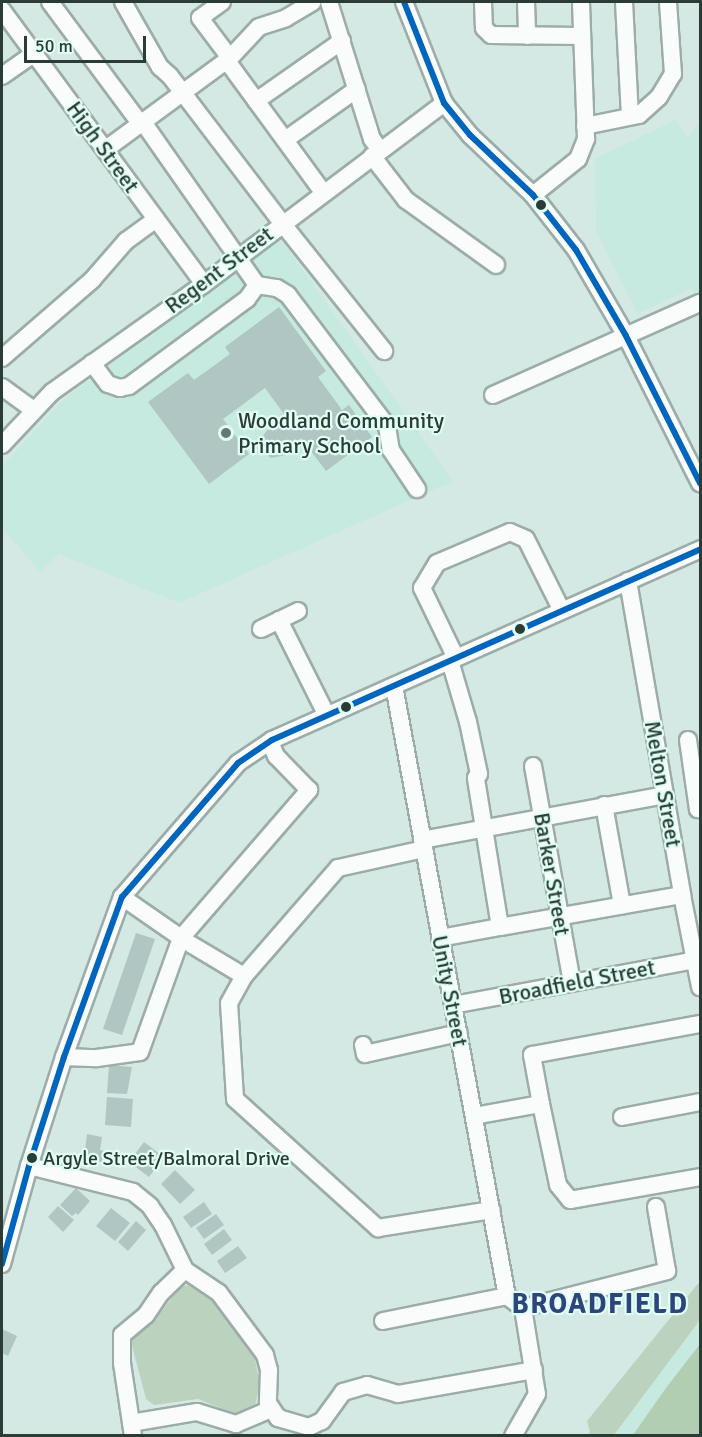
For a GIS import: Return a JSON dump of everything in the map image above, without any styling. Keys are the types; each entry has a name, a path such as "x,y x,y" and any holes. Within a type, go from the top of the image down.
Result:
{"street":[{"path":"50,2 141,122 257,285 277,288 288,295 387,426 391,450 417,489"},
{"path":"123,2 160,68 170,76 282,223 384,351"},
{"path":"222,2 200,18 322,192"},
{"path":"105,149 229,59 259,27 286,18 313,2"},
{"path":"329,2 376,153 406,200 496,265"},
{"path":"404,2 444,103 470,135 533,195 576,249 626,336 700,483"},
{"path":"483,2 484,28 491,35 581,36"},
{"path":"526,2 527,36"},
{"path":"533,195 578,159 586,139 581,2"},
{"path":"624,2 630,116"},
{"path":"585,126 639,115 659,98 673,74 668,2"},
{"name":"High Street","path":"2,10 204,284"},
{"path":"256,101 342,41"},
{"path":"2,76 34,54"},
{"path":"285,140 357,89"},
{"name":"Regent Street","path":"2,445 52,392 204,284 322,192 444,103"},
{"path":"2,358 92,279 126,241 156,219"},
{"path":"92,363 108,384 120,388 129,386 248,299 257,285"},
{"path":"493,394 700,303"},
{"path":"2,387 34,410"},
{"path":"500,927 476,778 479,774 468,722 453,659 422,588 437,563 510,532 526,539 561,609"},
{"path":"2,1264 29,1166 64,1057 122,897 238,763 270,742 561,609 700,549"},
{"name":"Melton Street","path":"628,581 682,895 698,960 700,987"},
{"path":"261,629 298,611"},
{"path":"279,620 327,716"},
{"name":"Unity Street","path":"394,686 507,1296"},
{"path":"688,740 698,809 700,808"},
{"path":"64,1057 97,1058 140,1052 181,938 309,790 276,756 270,742"},
{"name":"Barker Street","path":"533,766 572,983"},
{"path":"492,1210 378,1228 235,1099 229,1003 244,976 338,868 483,828 665,795"},
{"path":"604,805 622,905"},
{"path":"440,938 682,895"},
{"path":"122,897 181,938 244,976"},
{"name":"Broadfield Street","path":"453,1005 698,960"},
{"path":"700,1024 532,1056 558,1185 570,1200 700,1177"},
{"path":"363,1045 365,1054 459,1032"},
{"path":"622,1117 700,1102"},
{"path":"474,1116 541,1104"},
{"path":"29,1166 133,1192 150,1206 164,1225 185,1270 219,1293 265,1355 269,1370 268,1403 278,1418 311,1431 322,1421 342,1392 367,1385 398,1394 534,1370"},
{"path":"523,1308 667,1271 657,1206"},
{"path":"185,1270 161,1293 146,1315 122,1335 122,1363 132,1429 197,1412 236,1424 271,1410"},
{"path":"383,1321 507,1296 523,1308 537,1394 513,1436"}],"shaded area":[{"path":"675,120 688,138 700,122 700,306 692,288 638,314 596,231 595,159"},
{"name":"Woodland Community Primary School","path":"283,242 453,481 179,603 59,554 40,572 2,528 2,466 64,399 275,243"},
{"path":"700,1281 700,1320 614,1435 587,1435 590,1432 587,1421"},
{"path":"193,1284 214,1296 255,1359 260,1386 255,1405 238,1415 198,1399 154,1405 146,1399 131,1342 137,1333 151,1325 180,1287"},
{"path":"700,1320 700,1351 666,1388 633,1435 614,1436"},
{"path":"700,1344 700,1435 633,1435 666,1388"}],"building":[{"path":"279,307 326,371 318,377 342,410 349,405 372,437 326,471 301,438 286,455 271,458 263,451 261,445 263,436 267,430 281,427 289,421 265,388 223,419 249,454 209,484 148,402 188,373 194,380 230,354 225,347"},
{"path":"136,933 155,939 122,1035 103,1029"},
{"path":"109,1065 132,1067 127,1094 107,1093"},
{"path":"107,1097 133,1099 131,1127 105,1125"},
{"path":"87,1134 102,1137 100,1150 104,1151 102,1162 84,1158"},
{"path":"144,1142 164,1157 149,1177 129,1162"},
{"path":"175,1170 195,1190 180,1204 161,1184"},
{"path":"76,1188 90,1201 78,1215 76,1213 72,1216 60,1205"},
{"path":"204,1202 212,1214 191,1228 183,1217"},
{"path":"58,1206 74,1220 63,1232 48,1217"},
{"path":"111,1208 130,1223 115,1241 96,1226"},
{"path":"216,1214 224,1225 204,1239 196,1228"},
{"path":"136,1221 146,1230 128,1251 118,1242"},
{"path":"224,1229 232,1240 212,1255 204,1244"},
{"path":"238,1246 247,1258 225,1273 217,1261"},
{"path":"2,1329 17,1336 8,1356 2,1353"}],"transit line":[{"path":"404,2 444,103 470,135 533,195 576,250 626,336 700,483"},
{"path":"2,1264 29,1166 64,1057 122,897 238,763 272,740 700,549"}],"place":[{"name":"Woodland Community Primary School","path":"226,433"},
{"name":"Argyle Street/Balmoral Drive","path":"32,1158"}],"district":[{"name":"BROADFIELD","path":"600,1304"}]}
